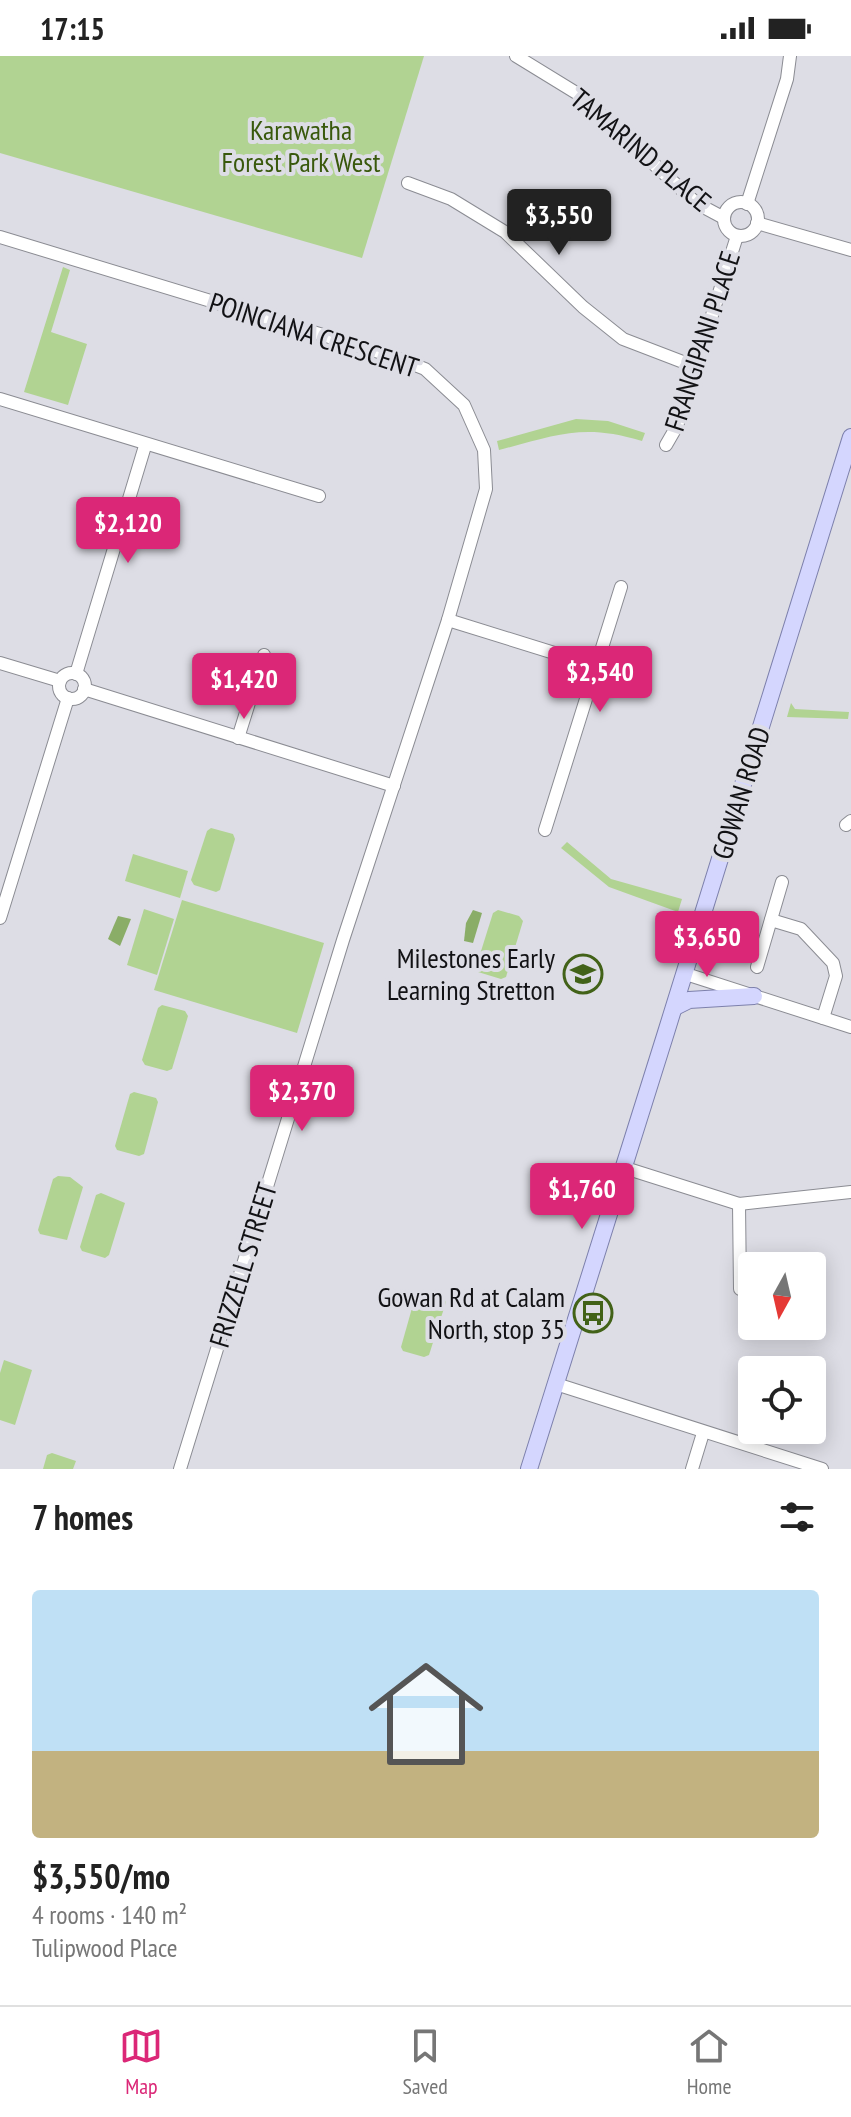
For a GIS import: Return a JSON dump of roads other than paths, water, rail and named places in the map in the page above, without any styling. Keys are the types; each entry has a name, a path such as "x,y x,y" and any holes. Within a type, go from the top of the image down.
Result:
{"main road":[{"name":"GOWAN ROAD","path":"529,1469 622,1167 677,1006 851,437"},
{"path":"677,1006 689,1000 754,996"}],"street":[{"name":"TAMARIND PLACE","path":"516,56 578,94 696,203 724,218"},
{"path":"747,204 787,79 790,56"},
{"path":"408,183 451,199 505,232 583,307 623,339 696,367"},
{"path":"735,204 747,204 757,214 757,223 747,235 737,236 727,229 724,218 735,204"},
{"path":"757,223 851,250"},
{"name":"FRANGIPANI PLACE","path":"666,445 677,426 737,236"},
{"name":"POINCIANA CRESCENT","path":"0,237 392,356 425,369 445,384 464,405 477,428 486,467 482,505 394,786"},
{"path":"0,399 145,446 319,496"},
{"path":"76,674 145,446"},
{"path":"545,830 621,587"},
{"path":"448,620 596,666"},
{"path":"238,738 264,655"},
{"path":"0,663 60,681"},
{"path":"60,681 68,674 76,674 82,679 84,689"},
{"path":"60,681 61,693 68,698 76,698 84,689"},
{"path":"84,689 394,786"},
{"path":"0,918 68,698"},
{"name":"FRIZZELL STREET","path":"180,1469 394,786"},
{"path":"757,967 782,882"},
{"path":"771,920 801,929 833,963 836,976 823,1018"},
{"path":"686,974 851,1027"},
{"path":"622,1167 739,1204 851,1192"},
{"path":"739,1204 740,1252"},
{"path":"556,1384 822,1469"},
{"path":"692,1469 703,1433"}],"place":[{"name":"Milestones Early Learning Stretton","path":"583,974"},
{"name":"Gowan Rd at Calam North, stop 35","path":"593,1313"}],"park label":[{"name":"Karawatha Forest Park West","path":"301,146"}]}
